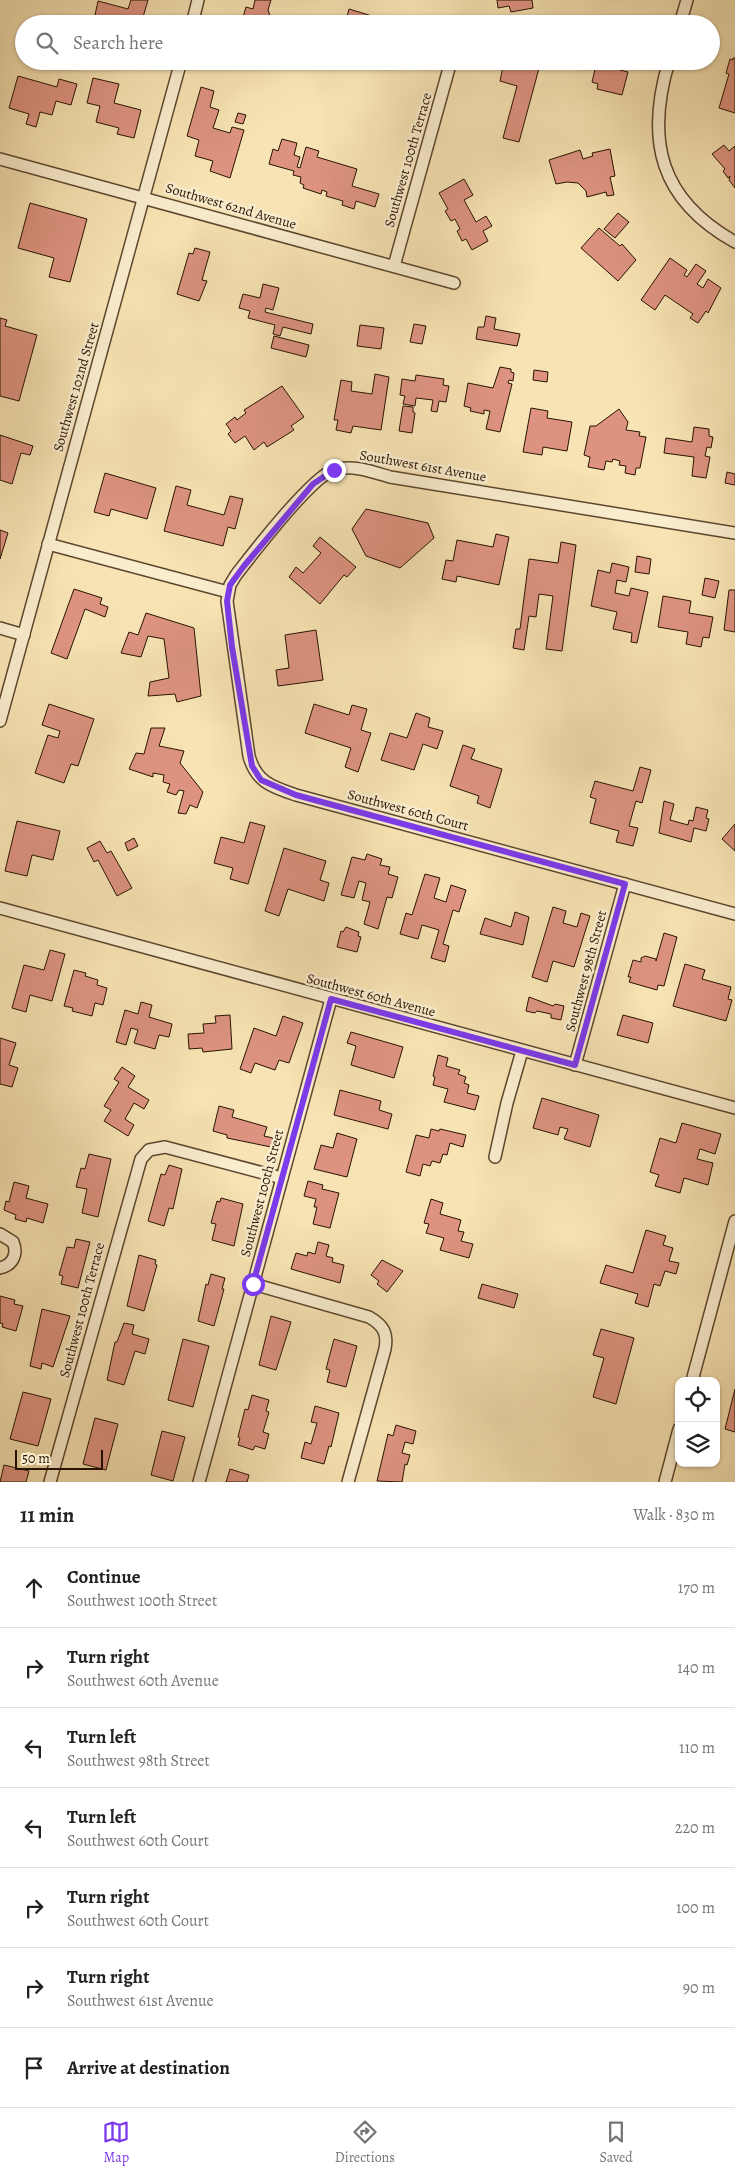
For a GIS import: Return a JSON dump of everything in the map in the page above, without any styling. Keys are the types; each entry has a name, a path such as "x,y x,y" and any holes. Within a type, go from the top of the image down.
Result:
{"street":[{"path":"194,15 198,0"},
{"path":"683,15 688,0"},
{"name":"Southwest 102nd Street","path":"0,721 179,70"},
{"name":"Southwest 100th Terrace","path":"394,266 448,70"},
{"path":"667,70 659,104 661,155 667,173 680,196 705,222 735,242"},
{"name":"Southwest 62nd Avenue","path":"0,158 454,283"},
{"name":"Southwest 61st Avenue","path":"228,592 236,575 299,499 320,477 341,468 363,470 390,477 735,533"},
{"path":"48,544 228,592"},
{"name":"Southwest 60th Court","path":"228,592 228,618 249,756 255,774 261,780 296,795 735,914"},
{"path":"0,628 24,635"},
{"name":"Southwest 98th Street","path":"575,1065 625,884"},
{"name":"Southwest 60th Avenue","path":"0,908 735,1108"},
{"name":"Southwest 100th Street","path":"199,1482 331,999"},
{"path":"495,1158 507,1102 522,1051"},
{"name":"Southwest 100th Terrace","path":"50,1482 136,1171 141,1159 149,1150 165,1147 282,1178"},
{"path":"693,1377 735,1221"},
{"path":"0,1234 13,1242 15,1253 10,1263 0,1268"},
{"path":"253,1284 364,1316 382,1326 386,1337 385,1348 348,1482"},
{"path":"664,1482 675,1444"}],"building":[{"path":"131,0 148,0 144,15 95,15 98,1 128,9"},
{"path":"255,0 271,0 268,10 270,15 244,15 246,7 253,9"},
{"path":"497,0 532,0 533,8 511,12 509,6 498,8"},
{"path":"349,9 369,15 347,15"},
{"path":"735,58 735,113 719,108 729,74 726,73 730,59 733,60"},
{"path":"502,70 539,70 519,142 503,138 517,86 500,81"},
{"path":"595,70 620,70 628,72 622,95 597,89 598,84 592,82"},
{"path":"18,76 57,87 59,79 77,84 71,105 56,101 52,115 40,112 36,127 26,124 29,114 9,108"},
{"path":"93,78 119,84 114,103 141,110 134,138 117,134 119,128 96,122 100,106 87,103"},
{"path":"201,87 214,91 210,107 219,110 213,128 230,133 232,127 244,130 230,178 210,171 213,161 195,156 199,140 187,136"},
{"path":"238,113 246,115 243,124 235,122"},
{"path":"282,139 297,143 294,155 300,157 297,167 300,168 306,147 319,151 317,157 357,169 352,186 379,194 375,207 356,201 354,209 342,205 343,201 326,196 327,192 322,190 321,194 303,188 304,185 300,183 301,177 293,175 294,171 269,164 273,149 278,151"},
{"path":"724,145 729,151 735,146 735,188 729,180 730,176 728,178 723,171 725,169 712,154"},
{"path":"610,149 615,176 610,177 614,195 607,196 606,192 587,197 586,191 578,183 556,184 549,160 580,150 583,159 593,156 592,153"},
{"path":"464,179 473,195 464,200 476,222 486,216 492,226 483,231 488,241 472,250 466,239 462,241 457,231 460,229 455,219 451,221 445,211 448,209 439,193"},
{"path":"30,203 87,219 70,282 49,277 54,258 18,248"},
{"path":"618,213 629,222 615,238 604,229"},
{"path":"599,228 620,246 622,244 636,260 618,281 581,248"},
{"path":"195,248 210,252 202,280 207,281 199,301 177,294 189,253 193,254"},
{"path":"670,258 687,270 684,275 687,277 696,264 706,271 697,284 703,288 708,279 721,288 708,313 706,311 698,323 690,318 693,314 665,295 655,310 641,300"},
{"path":"263,284 279,288 273,310 266,308 265,312 313,324 311,334 283,327 280,336 273,334 275,325 248,318 250,311 239,308 243,294 260,298"},
{"path":"486,316 496,318 494,329 520,334 517,346 476,339 478,327 484,327"},
{"path":"0,318 7,320 5,326 37,335 19,401 0,396"},
{"path":"414,324 426,326 422,344 410,342"},
{"path":"360,325 384,328 381,349 357,346"},
{"path":"274,336 309,345 306,357 271,348"},
{"path":"500,367 511,369 511,372 514,373 513,381 509,380 508,383 512,384 500,432 486,429 490,411 484,410 484,414 470,411 471,408 464,406 468,383 493,388"},
{"path":"534,370 548,372 547,382 533,380"},
{"path":"375,374 389,377 381,430 353,426 351,433 336,430 338,420 334,420 341,380 352,382 351,391 372,394"},
{"path":"416,375 444,379 443,385 449,386 446,402 439,401 437,412 431,411 433,400 416,398 415,406 403,404 405,396 400,395 402,379 415,381"},
{"path":"282,386 304,417 291,426 294,430 267,447 264,442 254,450 245,436 235,443 228,434 231,431 226,424 235,417 237,420 246,413 244,410"},
{"path":"403,406 413,407 413,412 415,413 412,433 399,431"},
{"path":"531,408 548,411 547,418 572,422 567,451 543,447 542,455 523,452"},
{"path":"619,409 628,422 626,430 640,432 639,436 646,437 640,468 636,468 635,475 625,473 626,466 619,465 620,461 613,459 612,462 606,461 604,470 588,467 590,457 584,455 590,426 596,426"},
{"path":"694,427 709,429 709,436 713,437 711,448 707,447 705,456 710,457 706,478 692,476 694,457 664,453 666,438 692,442"},
{"path":"0,435 33,446 30,455 21,453 12,484 0,480"},
{"path":"727,472 735,474 735,485 725,483"},
{"path":"105,473 156,488 147,519 111,509 109,516 94,512"},
{"path":"176,486 191,490 187,505 224,515 230,496 243,499 235,529 228,527 223,546 164,531"},
{"path":"366,509 428,523 434,538 400,568 366,556 352,529"},
{"path":"0,530 8,533 0,559"},
{"path":"496,534 509,537 499,585 457,576 456,582 442,579 446,560 453,561 457,540 493,547"},
{"path":"320,537 356,567 347,577 344,575 320,604 289,577 296,567 303,573 321,553 313,546"},
{"path":"561,542 576,545 562,651 546,649 553,596 539,594 536,617 529,616 524,650 513,648 516,629 520,629 529,559 558,563"},
{"path":"637,556 651,559 649,574 635,572"},
{"path":"612,563 629,567 626,582 617,580 615,593 629,596 631,588 648,592 637,643 631,642 632,633 613,629 617,612 591,606 598,570 610,573"},
{"path":"705,578 719,581 715,598 702,595"},
{"path":"74,589 102,598 100,604 108,607 105,617 85,609 67,659 51,653"},
{"path":"729,590 735,590 735,632 724,630"},
{"path":"663,596 691,601 689,613 713,617 709,638 703,637 701,647 686,644 688,632 658,627"},
{"path":"146,613 194,628 201,696 177,702 175,694 148,696 150,682 169,678 164,639 148,636 141,657 121,653 129,632 138,635"},
{"path":"316,630 323,680 278,686 276,670 289,668 285,635"},
{"path":"49,704 94,719 78,766 71,764 64,783 35,773 48,735 58,738 60,731 42,725"},
{"path":"314,704 349,715 352,705 367,709 361,730 371,733 358,772 345,767 351,748 305,733"},
{"path":"416,713 430,718 428,727 443,731 437,749 423,744 414,770 381,760 390,733 407,738"},
{"path":"151,728 165,728 159,746 184,751 180,763 203,792 197,808 190,805 186,814 178,813 184,791 179,790 176,795 167,792 170,784 163,782 164,775 153,773 153,777 129,769 136,753 144,754"},
{"path":"463,745 475,749 471,759 502,769 490,808 477,803 479,796 450,786"},
{"path":"640,767 651,770 642,803 636,801 629,826 638,828 633,846 616,842 619,831 590,823 596,799 590,797 595,781 633,791"},
{"path":"664,801 674,804 670,820 688,825 689,820 693,821 696,807 708,810 706,818 709,819 706,831 694,828 691,842 659,833"},
{"path":"17,821 60,831 53,860 32,855 27,876 5,871"},
{"path":"250,822 265,826 248,884 230,879 233,868 214,863 221,837 244,843"},
{"path":"735,824 735,851 722,839"},
{"path":"134,838 138,846 128,851 125,843"},
{"path":"100,841 107,853 111,851 132,888 117,896 98,860 94,862 87,848"},
{"path":"284,848 326,861 320,880 329,883 324,901 288,889 279,916 265,911"},
{"path":"367,854 382,859 380,865 390,867 388,874 398,877 392,898 387,897 378,929 364,924 370,902 362,900 366,883 359,881 354,898 341,895 352,857 365,860"},
{"path":"425,874 440,878 434,898 446,902 451,885 466,890 459,912 453,910 443,944 449,946 445,962 431,958 439,930 422,925 418,939 400,934 406,913 412,915"},
{"path":"553,907 566,911 563,923 577,927 581,913 590,916 574,967 553,961 547,982 532,977"},
{"path":"515,912 529,917 523,945 480,934 485,918 511,927"},
{"path":"346,927 359,932 358,936 361,937 357,952 337,947 341,931 343,932"},
{"path":"664,933 677,937 664,986 658,985 657,990 629,982 631,977 628,977 633,960 641,962 641,958 645,956 656,959 656,961"},
{"path":"50,950 65,954 52,1001 30,995 26,1012 12,1008 24,965 44,970"},
{"path":"685,964 705,970 702,979 731,987 728,999 732,1000 726,1021 673,1006"},
{"path":"74,970 86,973 85,976 98,980 97,985 107,988 103,1005 95,1003 92,1016 72,1011 73,1008 64,1006"},
{"path":"529,997 553,1006 555,1004 564,1006 561,1020 551,1018 551,1014 526,1011"},
{"path":"141,1002 152,1005 149,1017 172,1024 169,1037 159,1035 155,1049 134,1043 138,1030 131,1028 126,1045 116,1042 125,1010 138,1014"},
{"path":"230,1015 232,1049 203,1052 202,1048 189,1049 188,1034 204,1033 203,1024 216,1023 215,1016"},
{"path":"623,1015 653,1023 648,1043 617,1035"},
{"path":"283,1016 303,1023 289,1063 279,1060 275,1070 255,1063 251,1073 240,1069 254,1028 276,1036"},
{"path":"351,1032 403,1047 394,1078 351,1065 356,1046 347,1043"},
{"path":"0,1038 16,1043 9,1065 18,1068 12,1087 0,1084"},
{"path":"438,1055 448,1058 446,1066 460,1070 458,1074 466,1077 464,1083 469,1085 467,1093 479,1096 475,1110 444,1102 448,1089 433,1085"},
{"path":"122,1067 135,1076 128,1087 149,1100 144,1109 134,1103 125,1119 134,1125 128,1136 104,1121 111,1110 104,1106 119,1082 114,1079"},
{"path":"340,1090 381,1101 379,1110 392,1114 388,1129 334,1115"},
{"path":"542,1098 599,1115 590,1147 564,1139 568,1129 560,1127 558,1135 533,1128"},
{"path":"219,1106 234,1110 232,1117 267,1127 264,1136 273,1138 271,1147 227,1138 227,1135 213,1131"},
{"path":"682,1123 721,1134 715,1154 700,1149 697,1159 713,1163 708,1185 684,1178 680,1193 655,1186 659,1175 650,1172 660,1138 676,1143"},
{"path":"431,1129 439,1131 440,1129 466,1135 463,1147 450,1143 447,1155 443,1154 440,1163 432,1161 430,1166 423,1164 420,1176 406,1172 416,1135 429,1138"},
{"path":"337,1133 357,1139 347,1177 314,1169 321,1145 333,1148"},
{"path":"89,1154 111,1159 98,1217 82,1213 87,1189 76,1187 81,1168 85,1169"},
{"path":"169,1165 182,1169 173,1209 169,1208 164,1226 148,1221 161,1174 165,1175"},
{"path":"308,1181 323,1185 322,1189 339,1193 330,1228 313,1224 317,1207 314,1207 316,1199 304,1196"},
{"path":"14,1182 29,1186 26,1198 48,1204 43,1223 27,1218 26,1222 15,1219 16,1215 4,1210 6,1201 9,1202"},
{"path":"221,1198 243,1204 234,1246 212,1240 216,1224 211,1223 217,1201 220,1202"},
{"path":"431,1199 443,1203 440,1214 461,1220 458,1231 464,1232 461,1241 473,1244 469,1258 440,1250 444,1238 426,1233 429,1224 424,1223"},
{"path":"646,1230 666,1236 663,1245 673,1248 669,1261 679,1263 676,1274 665,1271 660,1286 654,1284 648,1307 635,1303 638,1294 600,1283 606,1265 633,1273"},
{"path":"76,1239 90,1242 78,1288 61,1284 63,1276 59,1275 67,1247 74,1248"},
{"path":"318,1242 329,1245 326,1256 333,1258 332,1262 344,1265 340,1283 291,1269 296,1253 307,1256 308,1252 315,1254"},
{"path":"139,1255 156,1260 155,1264 157,1265 144,1311 127,1306"},
{"path":"382,1260 403,1271 387,1292 377,1284 379,1281 371,1275"},
{"path":"211,1274 225,1278 214,1326 198,1321 206,1284 208,1285"},
{"path":"482,1284 518,1294 514,1308 478,1298"},
{"path":"0,1296 15,1300 14,1304 23,1306 16,1331 2,1327 3,1324 0,1323"},
{"path":"42,1309 70,1316 53,1367 42,1363 41,1369 30,1366"},
{"path":"271,1316 291,1322 276,1370 259,1365"},
{"path":"124,1323 134,1325 132,1334 149,1339 145,1354 135,1351 124,1385 107,1380 115,1342 117,1342"},
{"path":"601,1329 634,1338 616,1404 593,1397 604,1358 593,1355"},
{"path":"183,1339 209,1346 193,1407 168,1400"},
{"path":"334,1339 357,1346 346,1387 327,1382 330,1370 326,1369"},
{"path":"735,1389 735,1432 725,1429"},
{"path":"23,1392 51,1399 38,1446 10,1439"},
{"path":"252,1395 269,1400 266,1411 269,1412 263,1432 269,1434 265,1449 255,1446 253,1450 238,1445 240,1438 238,1437 245,1409 248,1410"},
{"path":"315,1406 339,1413 331,1447 329,1446 324,1464 301,1458 305,1442 311,1444 317,1423 311,1422"},
{"path":"95,1418 118,1424 106,1470 83,1464"},
{"path":"396,1425 416,1431 413,1444 405,1442 402,1453 410,1455 407,1465 405,1464 402,1482 377,1481 388,1434 393,1436"},
{"path":"162,1431 185,1437 173,1481 151,1475"},
{"path":"4,1465 29,1471 26,1482 0,1482"},
{"path":"230,1469 249,1475 247,1482 226,1482"}],"route":[{"path":"253,1284 331,999 575,1065 625,884 296,795 268,785 255,774 249,756 232,647 227,609 228,592 236,575 299,499 320,477 334,470"}]}
